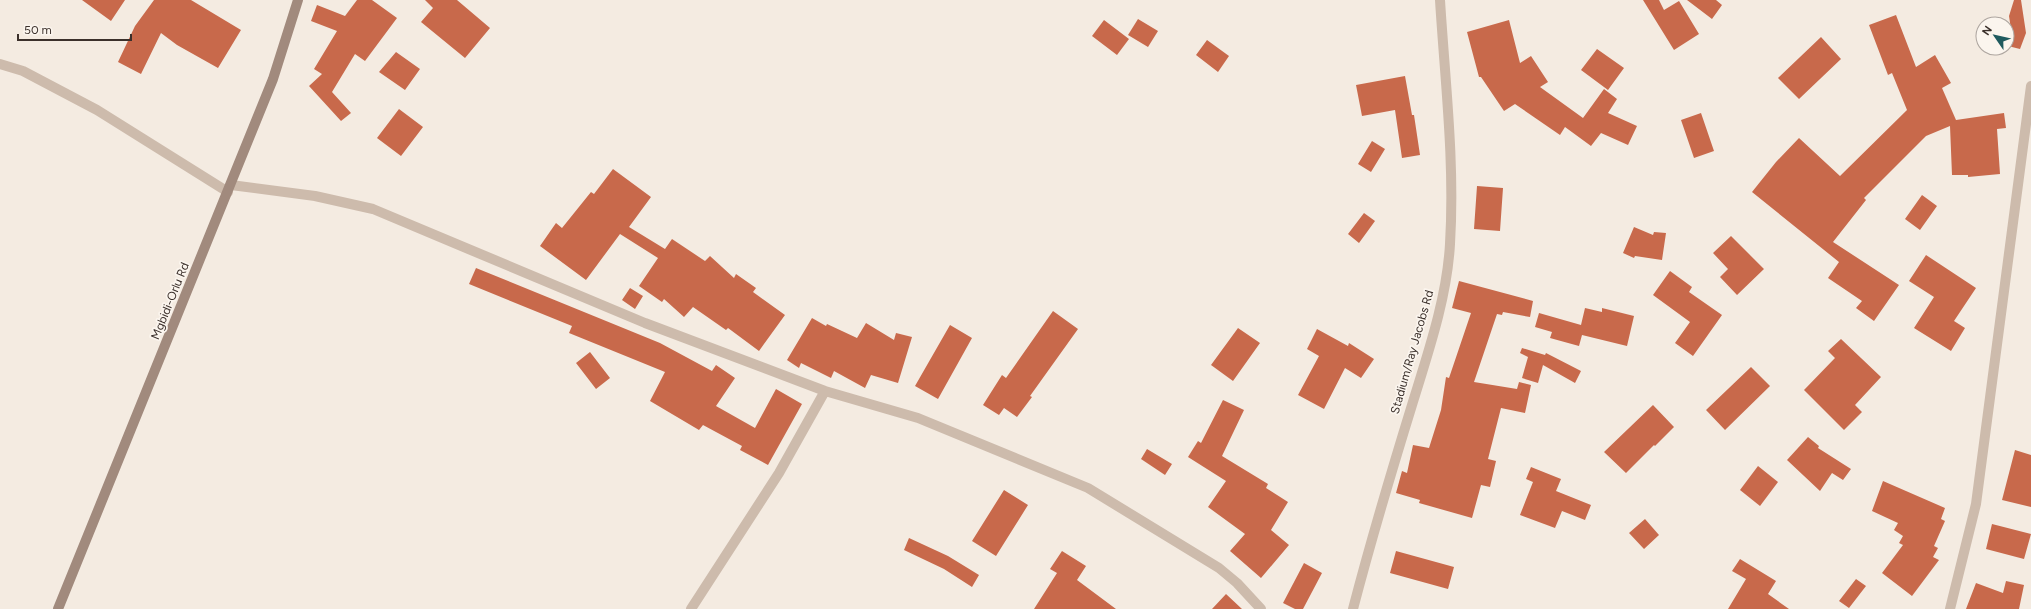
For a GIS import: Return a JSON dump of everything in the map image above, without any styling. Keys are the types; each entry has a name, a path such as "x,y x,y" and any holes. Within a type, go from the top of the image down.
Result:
{"main road":[{"name":"Mgbidi-Orlu Rd","path":"58,609 273,79 298,0"}],"street":[{"name":"Stadium/Ray Jacobs Rd","path":"1353,609 1373,531 1434,333 1444,289 1450,244 1450,137 1440,0"},
{"path":"0,64 23,71 97,110 229,189 315,196 373,209 645,323 825,391 918,418 1088,488 1219,568 1261,609"},
{"path":"1950,609 1976,504 2031,86"},
{"path":"691,609 779,473 825,391"}],"building":[{"path":"82,0 125,0 111,21"},
{"path":"154,0 191,0 241,30 218,68 177,45 161,33 141,74 118,62 135,26"},
{"path":"357,0 372,0 397,18 365,61 355,54 332,92 351,113 341,121 309,86 322,74 314,69 337,31 311,21 317,5 345,16"},
{"path":"425,0 457,0 490,28 465,58 421,22 433,8"},
{"path":"1643,0 1659,0 1664,10 1679,1 1699,34 1674,50"},
{"path":"1687,0 1716,0 1722,5 1712,19"},
{"path":"2014,0 2021,0 2026,33 2020,49 2015,48 2015,16 2009,16"},
{"path":"1896,15 1916,67 1935,55 1951,83 1942,88 1956,120 2004,113 2006,128 1997,129 2000,174 1968,177 1968,175 1952,175 1950,126 1926,136 1864,198 1866,200 1833,242 1899,285 1874,321 1856,308 1862,301 1828,278 1839,262 1752,192 1776,162 1799,138 1840,176 1907,110 1892,73 1888,75 1869,25"},
{"path":"1138,19 1158,31 1148,47 1128,35"},
{"path":"1104,20 1129,39 1117,55 1092,36"},
{"path":"1509,20 1520,63 1531,56 1548,82 1540,87 1583,118 1604,89 1617,99 1608,113 1637,126 1628,145 1601,133 1591,146 1565,127 1560,135 1515,104 1504,111 1481,77 1479,77 1467,32"},
{"path":"1821,37 1841,59 1799,99 1778,78"},
{"path":"1207,40 1229,56 1218,72 1196,55"},
{"path":"1597,49 1624,68 1608,90 1581,70"},
{"path":"396,52 420,69 405,90 379,72"},
{"path":"1405,76 1412,115 1414,115 1420,155 1402,158 1395,110 1362,116 1356,85"},
{"path":"399,109 423,127 401,156 377,138"},
{"path":"1701,113 1714,151 1694,158 1681,120"},
{"path":"1372,141 1385,149 1371,172 1358,164"},
{"path":"613,169 651,197 629,227 665,249 672,239 705,261 710,256 734,278 736,274 756,288 753,292 785,315 759,351 728,328 726,330 693,307 684,317 664,299 662,302 639,286 658,258 620,234 586,280 540,246 556,223 562,228 591,192 594,194"},
{"path":"1477,186 1503,188 1500,231 1474,229"},
{"path":"1922,195 1937,206 1920,230 1905,219"},
{"path":"1364,213 1375,221 1359,243 1348,234"},
{"path":"1634,227 1653,235 1654,232 1666,233 1662,260 1635,256 1634,258 1623,253"},
{"path":"1731,236 1764,269 1737,295 1720,277 1728,269 1713,253"},
{"path":"1926,255 1976,288 1954,321 1965,328 1951,351 1914,328 1934,297 1909,281"},
{"path":"476,268 660,343 712,371 716,365 735,378 716,406 755,428 776,389 802,404 768,465 740,450 742,446 703,425 699,430 650,401 665,372 569,333 572,326 469,284"},
{"path":"1670,271 1692,287 1689,292 1722,315 1693,356 1675,343 1690,322 1653,295"},
{"path":"1459,281 1533,301 1530,317 1503,312 1502,315 1497,314 1474,382 1517,389 1519,382 1531,385 1525,413 1501,408 1488,459 1496,461 1490,487 1481,485 1472,518 1419,503 1420,500 1396,493 1402,471 1407,473 1413,445 1429,448 1441,410 1446,377 1449,378 1471,313 1452,308"},
{"path":"630,288 643,296 635,309 622,300"},
{"path":"1585,308 1602,312 1602,308 1634,316 1627,346 1582,335 1579,346 1550,338 1552,332 1535,327 1539,313 1581,325"},
{"path":"1053,311 1078,329 1030,396 1032,397 1017,417 1004,408 999,415 983,405 1002,375 1006,378"},
{"path":"812,318 826,326 827,324 857,338 866,323 894,340 896,333 912,337 898,383 871,375 865,388 834,371 831,378 801,363 799,368 787,360"},
{"path":"950,325 972,338 938,399 915,386"},
{"path":"1238,328 1260,343 1233,381 1211,365"},
{"path":"1317,329 1348,346 1349,343 1374,359 1361,378 1345,368 1324,409 1298,395 1319,356 1307,349"},
{"path":"1841,339 1881,377 1855,405 1862,412 1844,430 1804,390 1835,358 1828,351"},
{"path":"1522,348 1545,355 1546,353 1581,371 1575,383 1543,365 1538,383 1522,378 1528,357 1520,353"},
{"path":"590,352 610,378 596,389 576,363"},
{"path":"1751,367 1770,386 1725,430 1706,410"},
{"path":"1223,400 1244,410 1222,456 1268,484 1266,488 1288,502 1271,530 1289,545 1261,578 1230,551 1245,534 1208,507 1226,481 1188,457 1198,441 1201,443"},
{"path":"1653,405 1674,427 1626,473 1604,452"},
{"path":"1808,437 1819,446 1818,448 1851,469 1843,480 1832,473 1820,491 1787,460"},
{"path":"1147,449 1172,464 1165,475 1141,459"},
{"path":"2015,450 2031,455 2031,507 2002,500"},
{"path":"1758,466 1778,482 1760,506 1740,490"},
{"path":"1531,467 1561,479 1556,491 1591,505 1585,520 1562,511 1555,528 1520,515 1533,482 1526,479"},
{"path":"1883,481 1945,508 1941,519 1945,521 1934,546 1938,548 1933,557 1939,560 1912,596 1882,573 1903,545 1899,543 1903,536 1894,530 1898,523 1872,511"},
{"path":"1004,490 1028,505 996,556 972,541"},
{"path":"1645,519 1659,535 1644,549 1629,533"},
{"path":"1992,524 2031,534 2024,559 1986,549"},
{"path":"909,538 948,556 979,575 972,587 944,569 904,550"},
{"path":"1062,551 1086,566 1077,580 1116,609 1034,609 1057,573 1050,569"},
{"path":"1396,551 1454,567 1448,589 1390,573"},
{"path":"1740,559 1776,581 1768,594 1789,609 1728,609 1746,579 1732,571"},
{"path":"1304,563 1322,573 1303,609 1295,609 1283,603"},
{"path":"1856,579 1866,586 1849,608 1839,601"},
{"path":"2006,581 2024,585 2019,609 1966,609 1976,583 2003,593"},
{"path":"1226,594 1242,609 1212,609"}]}
